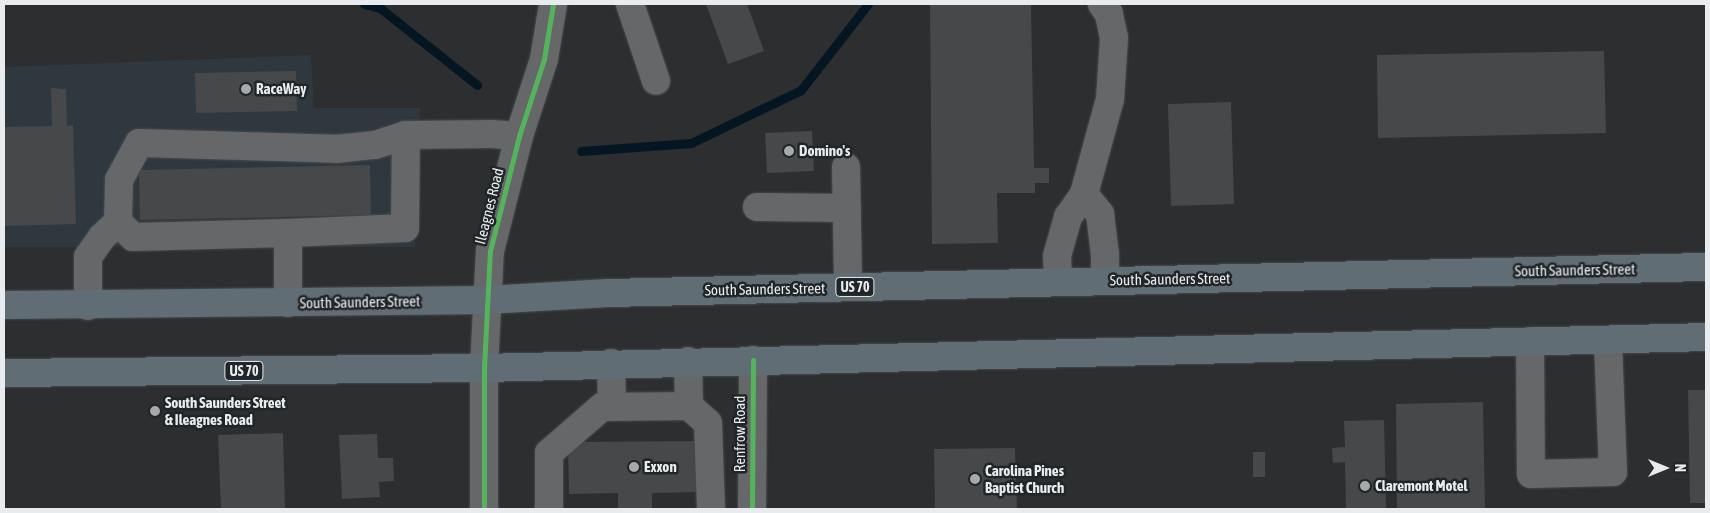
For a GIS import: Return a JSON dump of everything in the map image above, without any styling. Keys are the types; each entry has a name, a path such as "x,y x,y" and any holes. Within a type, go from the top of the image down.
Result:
{"highway":[{"name":"South Saunders Street","path":"4,304 88,306 487,300 609,293 1706,267"},
{"name":"US 70","path":"4,373 484,368 688,361 1706,337"}],"street":[{"name":"Ileagnes Road","path":"484,509 484,368 492,244 519,136 544,59 553,4"},
{"path":"630,4 656,81"},
{"path":"1058,282 1058,256 1068,217 1084,194 1110,99 1114,63 1114,38 1109,14 1102,4"},
{"path":"88,306 88,257 102,237 118,222 119,180 139,143 336,149 375,145 406,135 491,134 519,136"},
{"path":"118,222 133,237 405,228 406,135"},
{"path":"846,167 848,287"},
{"path":"1084,194 1100,214 1105,255 1105,281"},
{"path":"757,207 846,208"},
{"path":"288,232 288,303"},
{"path":"1530,341 1531,474 1564,474 1613,472 1608,340"},
{"name":"Renfrow Road","path":"752,509 753,360"},
{"path":"688,361 690,406 708,423 711,509"},
{"path":"611,363 612,407"},
{"path":"550,509 549,453 602,407 690,406"}],"shaded area":[{"path":"311,55 314,108 420,108 415,247 4,247 4,67"}],"building":[{"path":"706,4 747,4 764,51 728,64"},
{"path":"930,4 1031,4 1034,168 1049,168 1049,183 1035,183 1035,193 997,193 998,243 932,244"},
{"path":"1604,51 1606,133 1378,138 1377,55"},
{"name":"RaceWay","path":"296,71 297,111 196,113 195,73"},
{"path":"51,88 66,89 67,126 73,125 76,224 4,226 4,127 52,126"},
{"path":"1231,102 1234,204 1171,206 1168,104"},
{"path":"812,131 814,171 767,173 765,133"},
{"path":"370,165 371,215 140,220 139,170"},
{"path":"1688,390 1706,390 1706,503 1690,503"},
{"path":"1483,402 1485,509 1397,509 1396,404"},
{"name":"Claremont Motel","path":"1384,420 1386,509 1346,509 1345,462 1333,463 1332,448 1345,447 1344,421"},
{"path":"283,433 285,509 221,509 218,435"},
{"path":"377,434 378,458 393,458 394,481 379,482 380,497 342,499 339,435"},
{"name":"Exxon","path":"699,441 699,492 652,493 652,509 618,509 618,493 569,494 568,442"},
{"name":"Carolina Pines Baptist Church","path":"1015,448 1017,509 935,509 934,449"},
{"path":"1253,452 1265,452 1265,477 1253,477"}],"waterway":[{"path":"364,4 380,8 477,85"},
{"path":"581,151 691,143 801,90 868,4"}],"cycle path":[{"path":"484,509 484,368 490,251 519,136 544,59 553,4"},
{"path":"752,509 753,360"}],"place":[{"name":"RaceWay","path":"246,89"},
{"name":"Domino's","path":"789,151"},
{"name":"South Saunders Street & Ileagnes Road","path":"155,411"},
{"name":"Exxon","path":"634,467"},
{"name":"Carolina Pines Baptist Church","path":"975,479"},
{"name":"Claremont Motel","path":"1365,486"}]}
